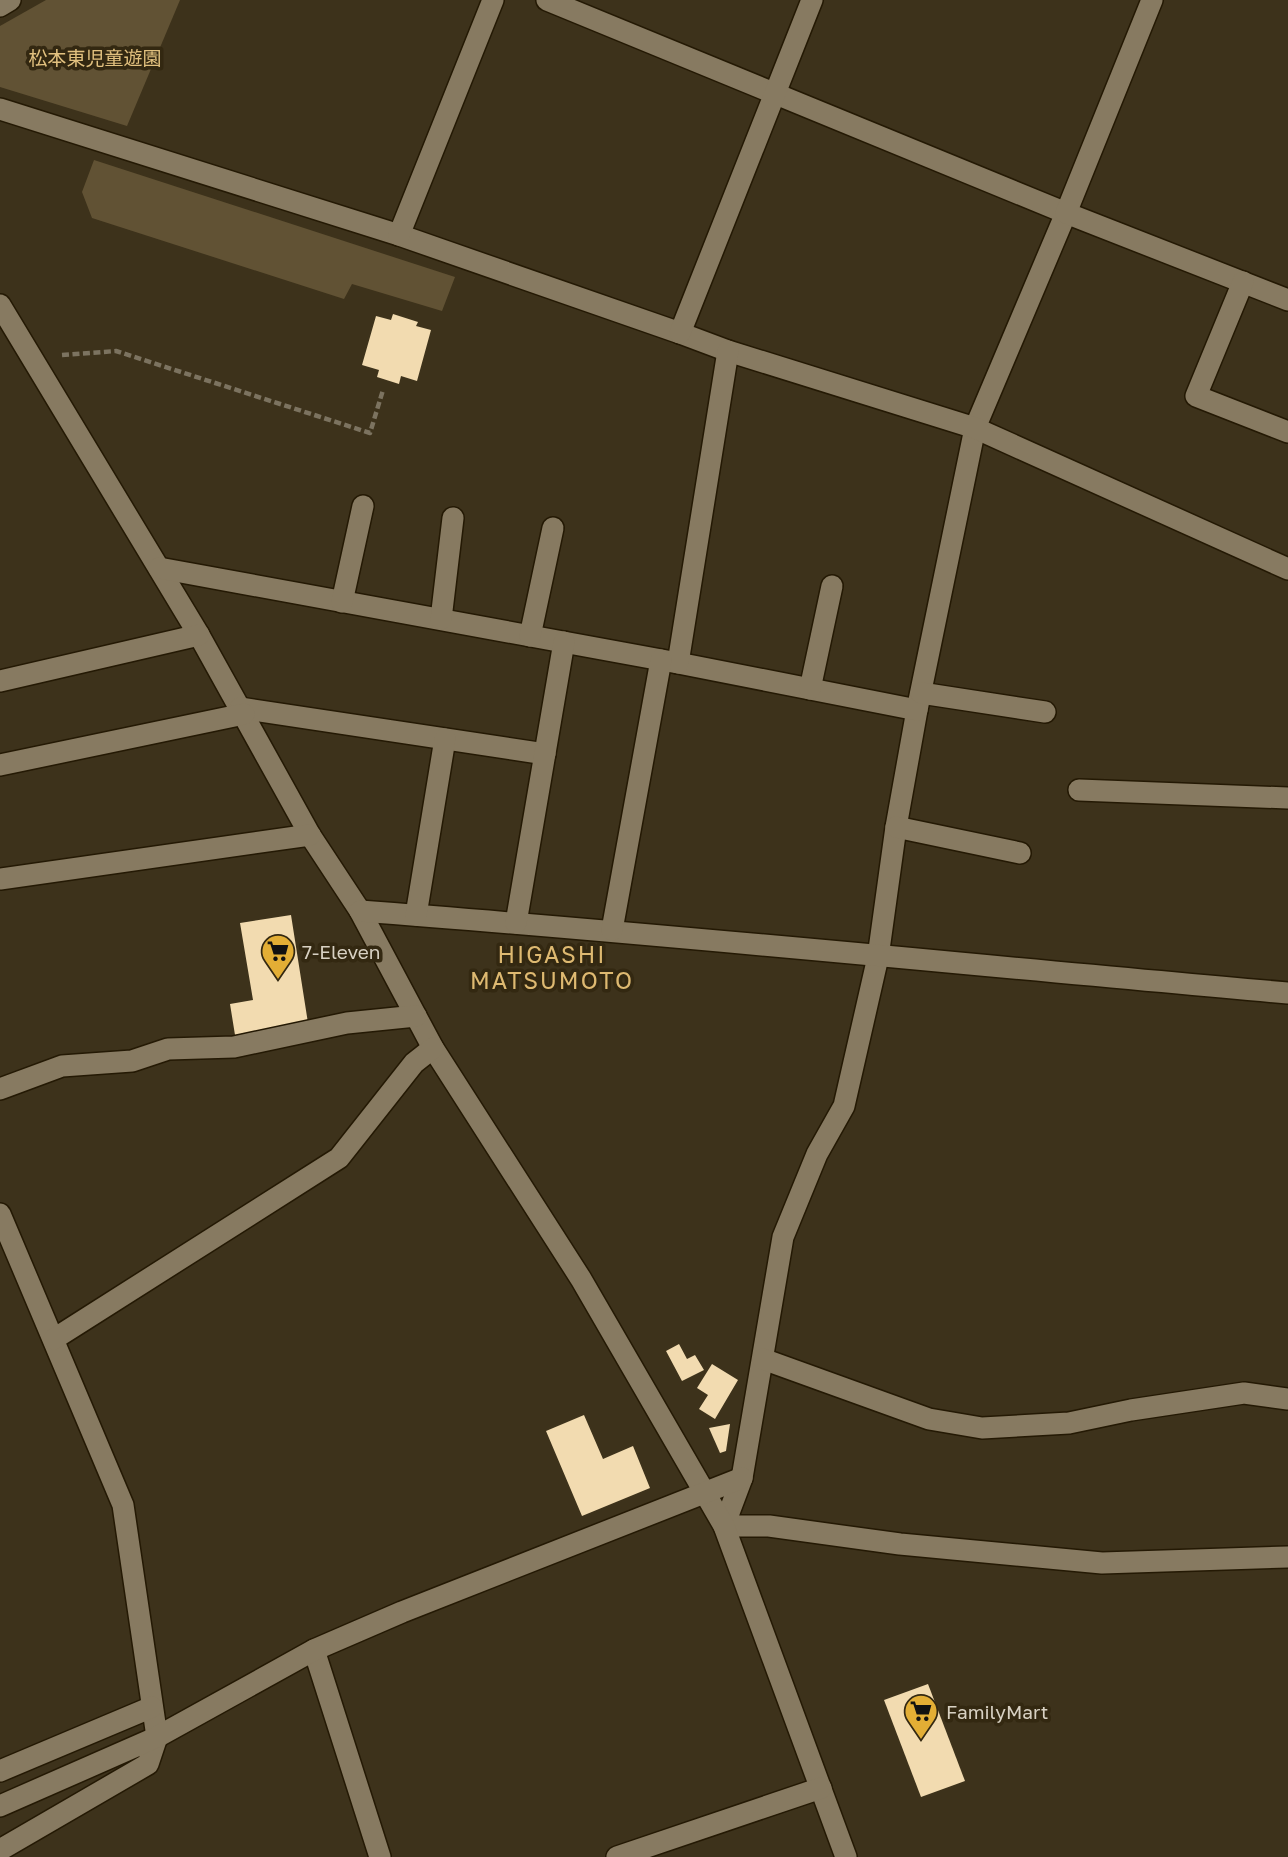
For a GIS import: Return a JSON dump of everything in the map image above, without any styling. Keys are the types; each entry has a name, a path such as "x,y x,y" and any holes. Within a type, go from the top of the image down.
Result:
{"street":[{"path":"0,6 10,0"},
{"path":"399,235 493,0"},
{"path":"547,0 1066,213 1288,300"},
{"path":"680,332 812,0"},
{"path":"724,1526 742,1478 783,1237 817,1154 844,1106 878,957 896,827 919,701 975,428 1152,0"},
{"path":"0,109 399,235 728,351 975,428 1288,569"},
{"path":"1243,282 1196,396 1288,432"},
{"path":"0,304 199,635 310,835 360,911 433,1048 580,1279 724,1526 846,1857"},
{"path":"612,930 669,661 728,351"},
{"path":"342,602 363,506"},
{"path":"441,619 453,518"},
{"path":"530,636 552,528"},
{"path":"159,568 810,689 1045,712"},
{"path":"810,689 832,586"},
{"path":"0,681 199,635"},
{"path":"516,923 564,642"},
{"path":"0,765 242,711 545,754"},
{"path":"416,915 445,739"},
{"path":"1079,790 1288,798"},
{"path":"896,827 1020,853"},
{"path":"0,879 310,835"},
{"path":"360,911 612,930 878,957 1288,993"},
{"path":"0,1089 62,1066 132,1061 168,1049 234,1047 347,1023 416,1016"},
{"path":"54,1339 339,1158 414,1063 433,1048"},
{"path":"0,1850 148,1764 157,1737 123,1505 1,1219"},
{"path":"763,1359 929,1419 982,1429 1069,1423 1131,1410 1244,1393 1288,1398"},
{"path":"0,1806 157,1737 314,1650 402,1612 742,1478"},
{"path":"724,1526 769,1526 900,1544 1101,1563 1288,1557"},
{"path":"314,1650 380,1857"},
{"path":"0,1771 152,1707"},
{"path":"617,1857 821,1788"}],"path":[{"path":"61,355 116,351 370,433 383,390"}],"green space":[{"name":"松本東児童遊園","path":"46,0 180,0 127,126 0,87 0,26"},
{"path":"94,160 455,277 442,311 352,284 344,299 92,218 82,192"}],"building":[{"path":"393,314 418,322 416,326 431,330 417,381 401,376 399,384 377,377 379,370 362,365 376,316 391,320"},
{"path":"291,915 308,1023 235,1035 230,1004 253,1000 240,923"},
{"path":"679,1344 687,1359 695,1355 704,1370 682,1381 666,1351"},
{"path":"712,1364 738,1380 715,1419 699,1409 708,1395 697,1388"},
{"path":"584,1415 603,1459 633,1446 650,1488 582,1516 546,1431"},
{"path":"730,1424 726,1451 720,1453 709,1428"},
{"path":"928,1684 965,1781 921,1797 884,1700"}],"place":[{"name":"7-Eleven","path":"278,981"},
{"name":"FamilyMart","path":"921,1741"}],"district":[{"name":"HIGASHI MATSUMOTO","path":"552,967"}]}
